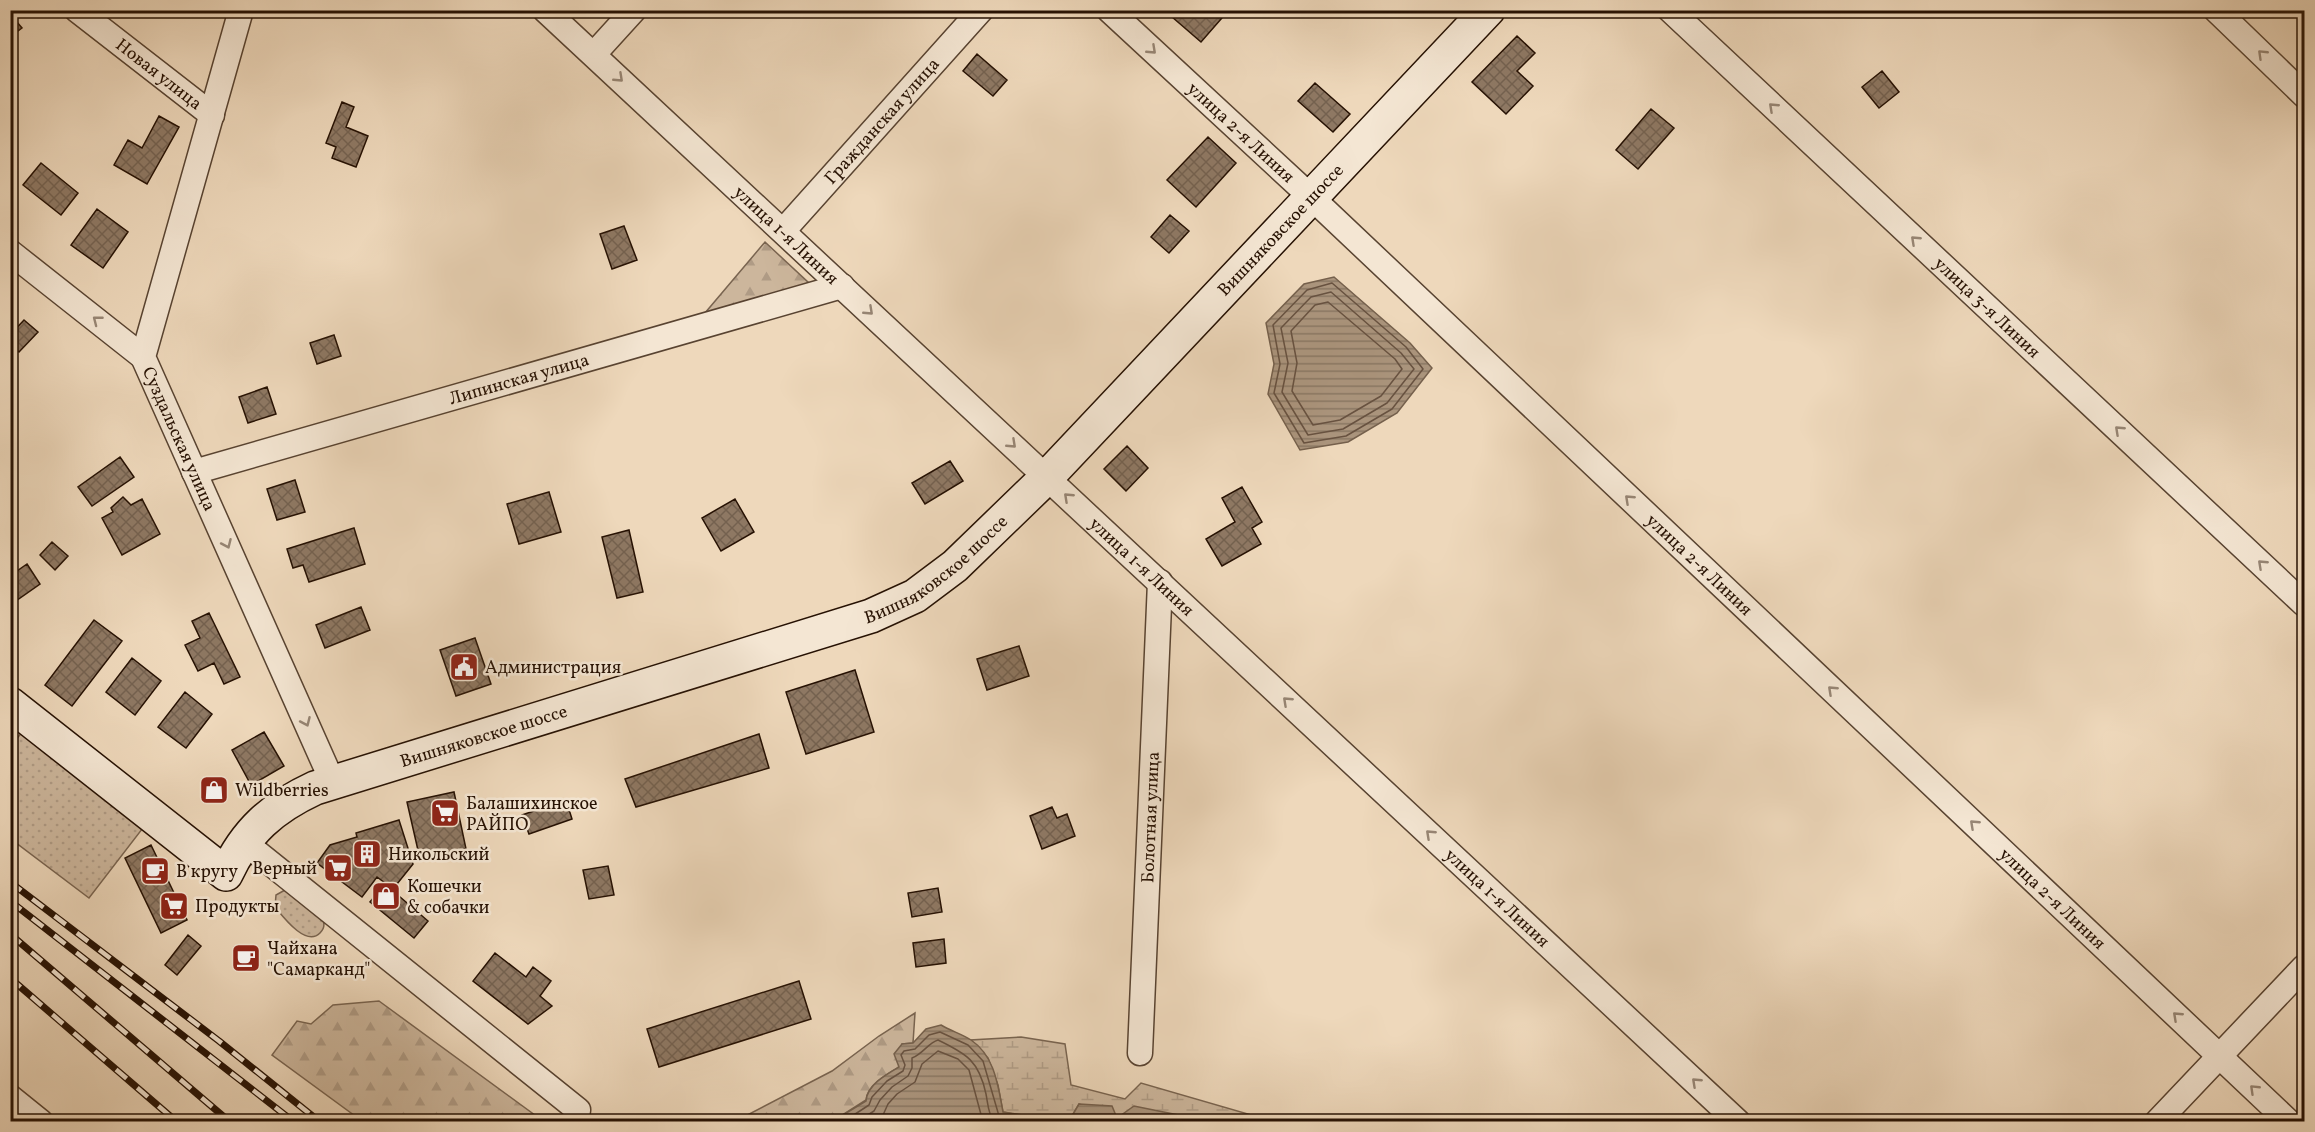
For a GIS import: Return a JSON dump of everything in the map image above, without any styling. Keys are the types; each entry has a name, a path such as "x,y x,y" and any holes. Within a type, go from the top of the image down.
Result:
{"street":[{"name":"Новая улица","path":"77,10 212,115"},
{"name":"Суздальская улица","path":"241,10 142,357 333,783"},
{"name":"улица 1-я Линия","path":"545,10 1738,1122"},
{"path":"594,54 634,10"},
{"name":"Гражданская улица","path":"783,231 981,10"},
{"name":"улица 2-я Линия","path":"1109,10 1311,197 2289,1122"},
{"name":"Вишняковское шоссе","path":"10,704 226,874 243,842 278,808 297,796 871,616 896,606 915,596 955,566 1047,477 1488,10"},
{"name":"улица 3-я Линия","path":"1670,10 2304,604"},
{"path":"2216,10 2304,94"},
{"path":"10,252 142,357"},
{"name":"Липинская улица","path":"194,472 842,286"},
{"name":"Болотная улица","path":"1140,1053 1160,582"},
{"path":"243,842 578,1110 576,1122"},
{"path":"2157,1122 2304,968"},
{"path":"10,1096 41,1122"}],"green space":[{"path":"765,242 810,284 705,313"},
{"path":"23,731 146,824 89,898 11,839 10,747"},
{"path":"285,890 323,920 324,927 320,933 314,936 302,934 279,912 275,907 276,895"},
{"path":"379,1001 543,1121 362,1121 272,1055 297,1021 311,1024 333,1005"},
{"path":"915,1013 913,1043 902,1044 899,1067 874,1085 866,1100 833,1121 734,1122 832,1071"},
{"path":"1021,1037 1065,1044 1071,1085 1125,1099 1141,1083 1272,1121 1184,1121 1183,1116 1117,1118 1079,1104 1069,1121 1036,1121 1036,1117 1003,1112 998,1085 988,1058 971,1040"}],"water":[{"path":"1334,277 1410,343 1432,368 1397,413 1348,442 1300,450 1268,394 1274,364 1266,323 1304,284"},
{"path":"941,1025 971,1040 985,1054 994,1072 1003,1112 1036,1118 1036,1121 833,1121 866,1101 874,1085 899,1067 894,1054 902,1044 913,1043 926,1029"},
{"path":"1079,1104 1112,1106 1117,1118 1134,1106 1183,1116 1184,1121 1069,1121"}],"building":[{"path":"1164,10 1227,10 1228,11 1201,42"},
{"path":"10,14 22,28 10,37"},
{"path":"1517,36 1535,53 1517,71 1533,86 1506,114 1472,82"},
{"path":"977,54 1007,80 993,96 963,71"},
{"path":"1882,71 1899,92 1879,108 1862,87"},
{"path":"1315,83 1350,114 1333,132 1298,101"},
{"path":"342,102 354,107 346,127 368,136 356,167 332,158 336,147 326,143"},
{"path":"1651,109 1674,128 1638,169 1616,150"},
{"path":"159,116 179,127 147,184 114,165 128,140 142,148"},
{"path":"1208,137 1236,163 1196,207 1167,180"},
{"path":"41,163 78,193 61,215 23,185"},
{"path":"97,209 128,232 103,268 71,245"},
{"path":"1170,215 1189,231 1169,253 1151,237"},
{"path":"624,226 637,260 612,269 600,234"},
{"path":"24,320 38,332 19,352 10,344 10,335"},
{"path":"334,335 341,356 317,364 310,343"},
{"path":"267,387 276,414 248,423 239,397"},
{"path":"1127,446 1148,468 1126,491 1104,469"},
{"path":"120,457 134,477 92,506 78,487"},
{"path":"950,461 963,481 925,504 912,483"},
{"path":"295,480 305,512 277,520 267,489"},
{"path":"1242,487 1262,522 1252,528 1261,544 1222,566 1206,539 1235,522 1222,498"},
{"path":"549,492 561,532 519,544 507,504"},
{"path":"123,497 131,505 142,499 160,534 122,555 102,518 113,512 111,508"},
{"path":"735,499 754,532 721,551 702,518"},
{"path":"354,528 365,564 309,582 303,565 293,568 287,549"},
{"path":"629,530 643,592 617,598 602,537"},
{"path":"52,542 68,556 55,570 40,555"},
{"path":"27,564 40,584 10,605 10,576"},
{"path":"361,607 370,630 325,648 316,625"},
{"path":"209,613 240,677 224,684 214,663 198,671 185,645 200,638 192,621"},
{"path":"94,620 122,641 72,706 45,685"},
{"path":"475,638 491,684 456,696 440,650"},
{"path":"1019,646 1029,676 987,690 977,659"},
{"path":"132,658 161,681 135,715 106,692"},
{"path":"855,670 874,732 806,754 786,692"},
{"path":"185,692 212,714 186,748 158,727"},
{"path":"264,732 284,766 251,785 232,750"},
{"path":"759,734 769,768 636,807 625,779"},
{"path":"454,792 466,849 420,859 407,802"},
{"path":"566,800 572,819 529,834 522,815"},
{"path":"1052,807 1057,818 1067,814 1075,836 1042,849 1030,816"},
{"name":"Никольский","path":"399,820 413,864 393,889 377,877 362,897 317,863 330,845 357,837 356,833"},
{"path":"151,845 187,920 161,933 125,858"},
{"path":"608,866 614,895 589,899 583,870"},
{"path":"385,884 428,921 414,938 370,902"},
{"path":"938,888 942,912 912,917 908,893"},
{"path":"188,935 201,946 177,975 165,965"},
{"path":"944,939 946,963 916,967 913,943"},
{"path":"495,953 526,977 533,967 551,981 540,996 552,1006 528,1024 473,981"},
{"path":"799,981 811,1019 659,1067 647,1029"}],"railway":[{"path":"10,882 219,1041 320,1122"},
{"path":"10,901 294,1122"},
{"path":"10,934 230,1122"},
{"path":"10,978 177,1122"}],"place":[{"name":"Администрация","path":"464,667"},
{"name":"Wildberries","path":"214,790"},
{"name":"Балашихинское РАЙПО","path":"445,813"},
{"name":"Никольский","path":"367,854"},
{"name":"Верный","path":"338,868"},
{"name":"В кругу","path":"155,871"},
{"name":"Кошечки & собачки","path":"386,896"},
{"name":"Продукты","path":"174,906"},
{"name":"Чайхана \"Самарканд\"","path":"246,958"}]}
